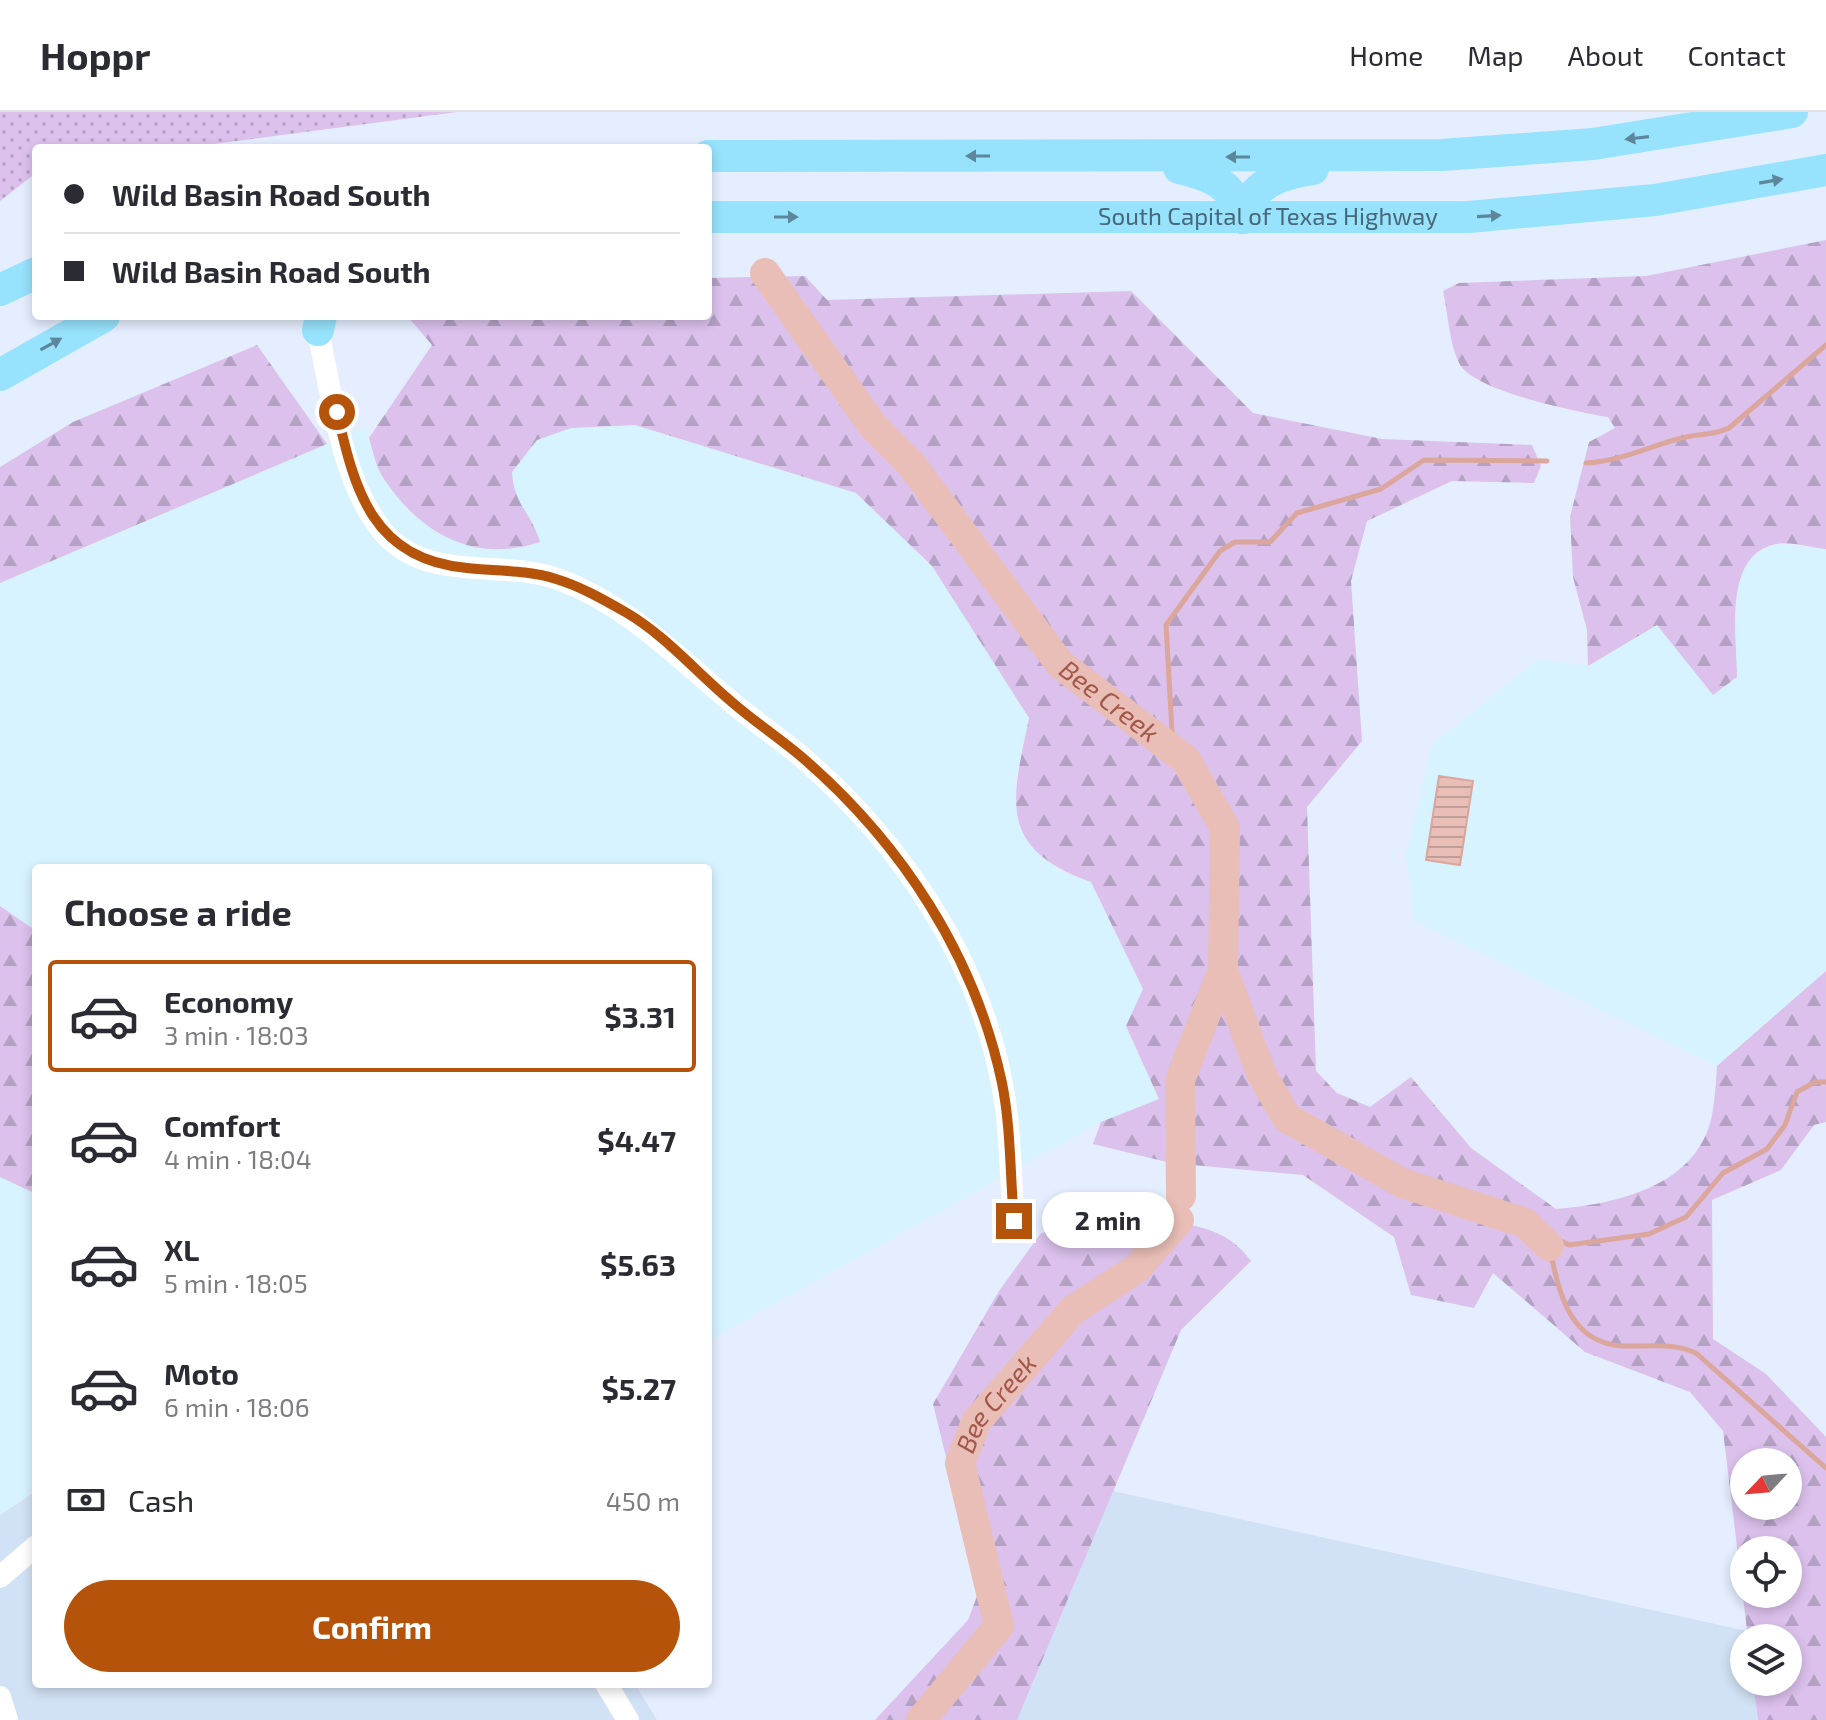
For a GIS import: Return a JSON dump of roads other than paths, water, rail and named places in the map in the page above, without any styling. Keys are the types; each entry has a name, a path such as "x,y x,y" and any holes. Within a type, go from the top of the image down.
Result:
{"highway":[{"path":"712,156 1412,156 1578,146 1792,112"},
{"path":"1243,218 1252,194 1275,179 1302,171 1412,156"},
{"path":"1125,157 1217,179 1231,191 1243,218"},
{"name":"South Capital of Texas Highway","path":"712,217 1407,219 1562,211 1716,191 1826,170"},
{"path":"0,290 32,275"},
{"path":"0,375 97,320"}],"street":[{"path":"318,321 349,467 362,501 386,535 406,551 428,561 557,579 628,614 805,760 904,865 947,934 988,1027 1003,1086 1014,1221"},
{"path":"0,1577 32,1549"},
{"path":"608,1688 628,1720"},
{"path":"0,1697 7,1720"}],"waterway":[{"name":"Bee Creek","path":"765,273 873,426 911,464 1060,664 1186,760 1225,828 1223,970 1180,1080 1181,1196"},
{"path":"1586,463 1729,428 1826,345"},
{"path":"1173,750 1166,625 1220,551 1235,542 1270,542 1297,513 1381,489 1424,460 1547,461"},
{"path":"1223,970 1261,1073 1287,1118 1402,1183 1525,1223 1549,1246"},
{"path":"1525,1223 1569,1245 1649,1234 1686,1217 1723,1173 1767,1149 1785,1125 1797,1092 1815,1082 1826,1082"},
{"name":"Bee Creek","path":"921,1720 999,1626 960,1463 976,1422 1073,1310 1136,1269 1179,1220"},
{"path":"1549,1246 1562,1297 1578,1325 1590,1335 1604,1343 1669,1346 1696,1353 1826,1468"}]}
